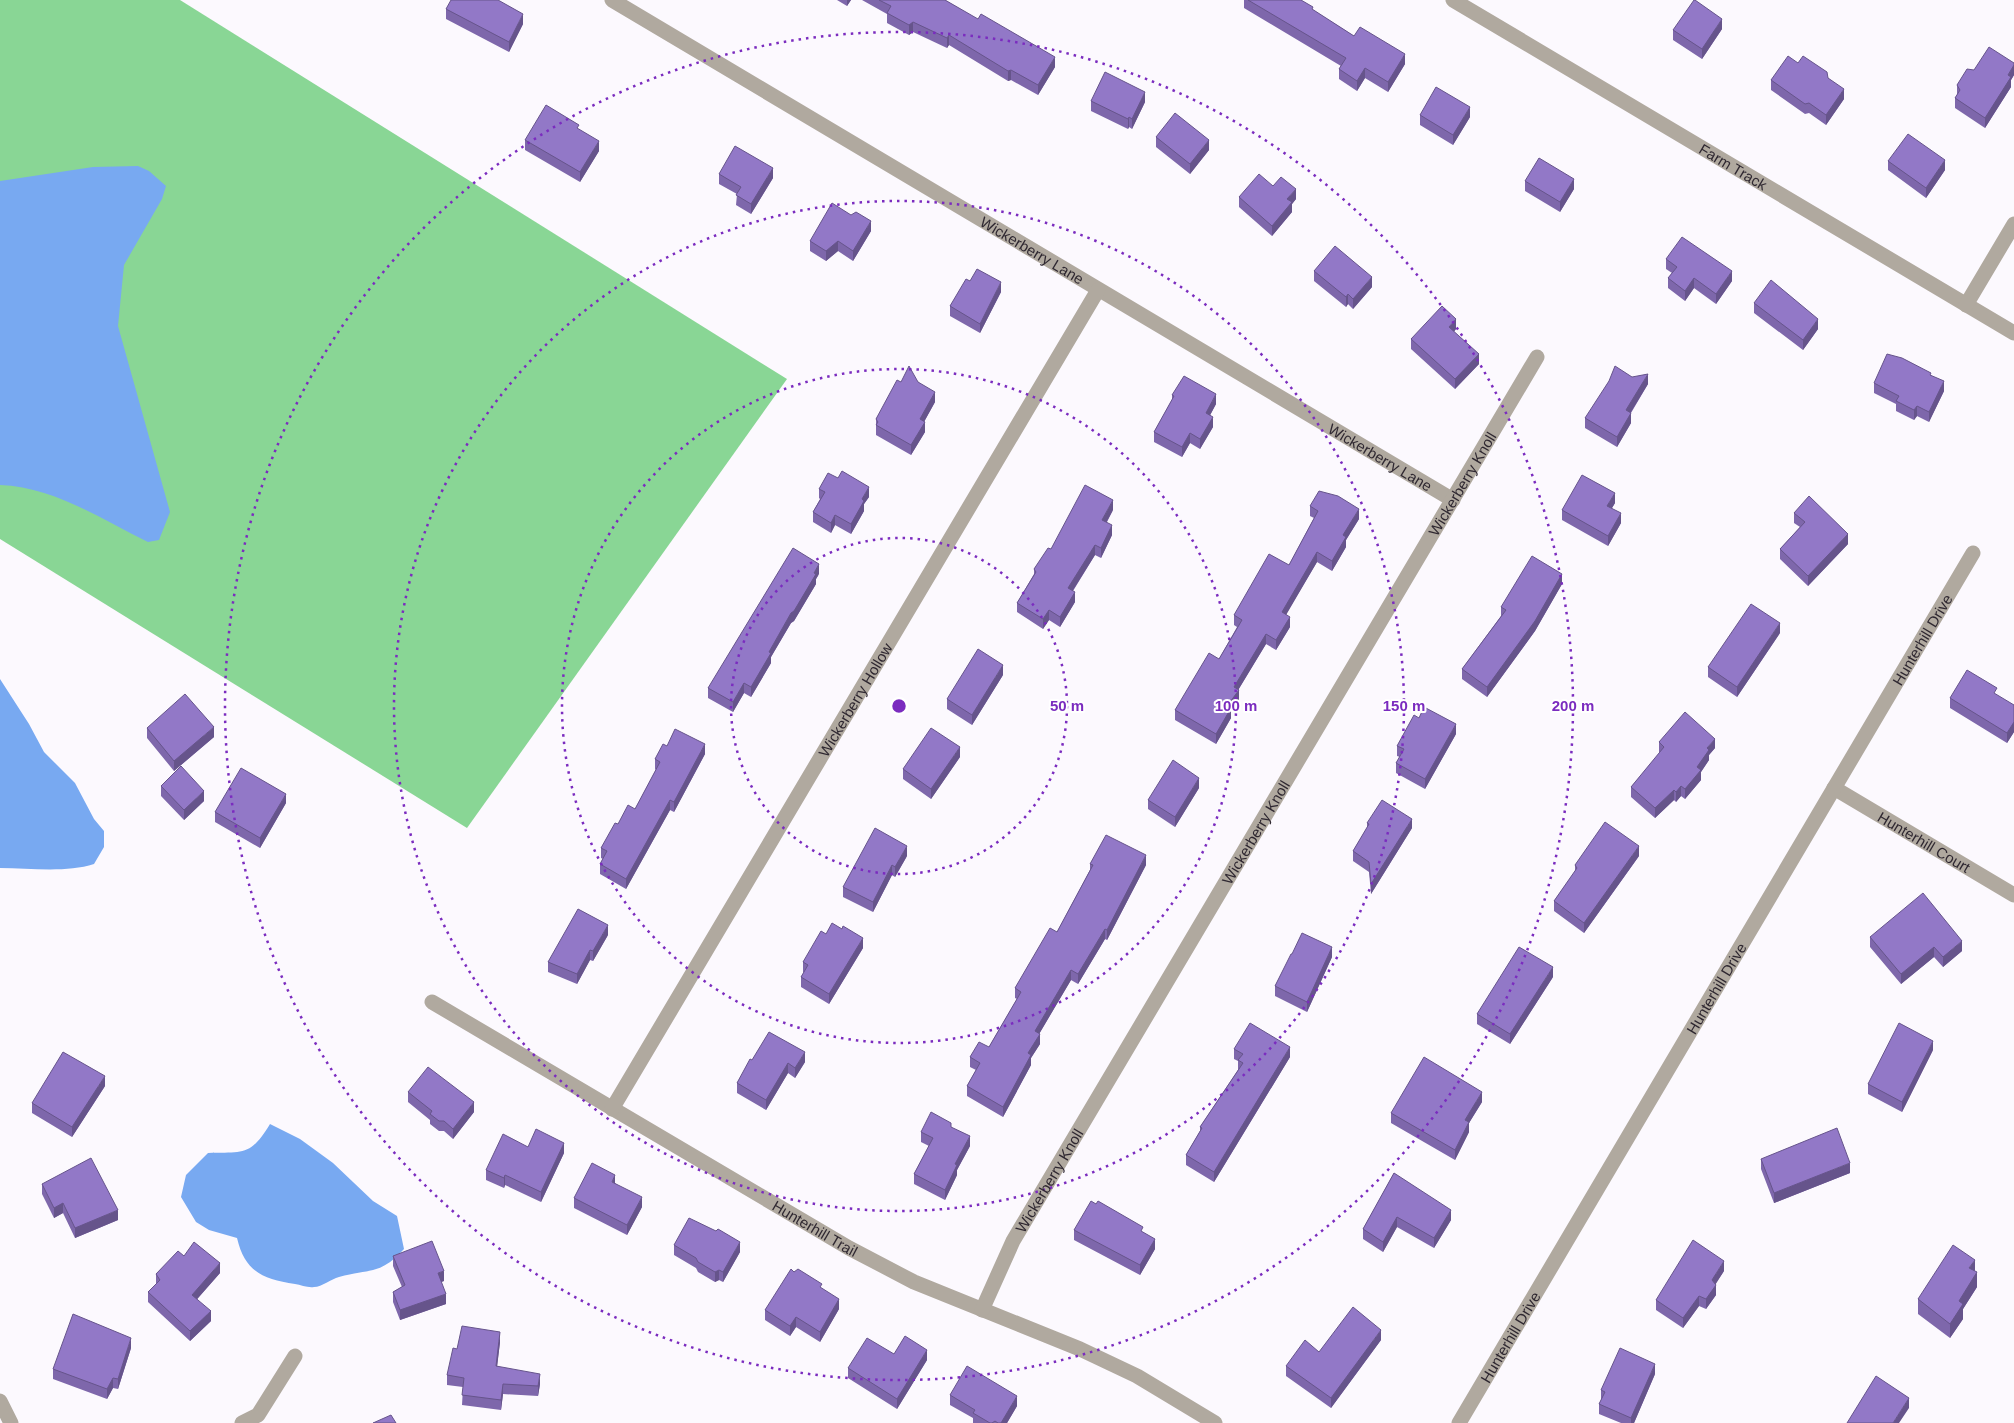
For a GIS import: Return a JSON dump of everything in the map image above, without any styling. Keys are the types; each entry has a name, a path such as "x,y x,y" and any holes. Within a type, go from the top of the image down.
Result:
{"street":[{"name":"Wickerberry Lane","path":"612,0 1453,500"},
{"name":"Farm Track","path":"1453,0 2014,333"},
{"path":"1966,305 2014,224"},
{"name":"Wickerberry Hollow","path":"612,1109 1098,290"},
{"name":"Wickerberry Knoll","path":"982,1310 1012,1241 1537,357"},
{"name":"Hunterhill Drive","path":"1459,1423 1973,553"},
{"name":"Hunterhill Court","path":"1834,788 2014,896"},
{"name":"Hunterhill Trail","path":"432,1002 849,1248 914,1282 1080,1349 1137,1376 1215,1423"},
{"path":"242,1423 258,1416 295,1356"},
{"path":"0,1401 11,1423"}],"green space":[{"path":"0,0 180,0 787,379 467,828 0,539"}],"water":[{"path":"138,166 149,171 166,186 162,199 124,265 118,326 170,512 159,540 148,542 95,514 58,498 20,487 0,485 0,181 93,167"},
{"path":"0,679 29,724 44,752 75,783 94,819 104,831 104,847 94,864 60,869 0,868"},
{"path":"270,1124 300,1139 333,1163 373,1201 397,1216 404,1249 395,1258 388,1264 374,1270 350,1274 333,1279 317,1287 309,1287 274,1279 257,1272 245,1259 237,1238 209,1230 196,1222 181,1197 186,1175 208,1153 238,1152 251,1147 263,1135"}],"building":[{"path":"451,0 498,0 523,14 509,42 446,9"},
{"path":"879,0 945,0 978,19 981,14 1055,57 1038,85 1011,70 1008,71 949,35 947,38 913,22 909,25 887,13 891,6"},
{"path":"1248,0 1301,0 1354,36 1360,27 1405,54 1388,82 1365,68 1357,81 1339,69 1346,58"},
{"path":"1694,0 1722,19 1702,49 1673,30"},
{"path":"1989,47 2014,63 2014,65 2008,75 2011,77 1985,118 1955,98 1960,90 1957,85 1967,69 1974,70"},
{"path":"1788,56 1798,63 1803,56 1827,72 1828,78 1844,89 1826,115 1809,103 1805,104 1771,80"},
{"path":"1105,72 1145,92 1132,119 1129,117 1128,119 1091,101"},
{"path":"1436,87 1470,107 1453,135 1420,115"},
{"path":"546,105 579,125 577,128 599,141 580,172 525,140"},
{"path":"1175,113 1209,140 1190,164 1156,137"},
{"path":"1908,134 1945,160 1926,188 1888,161"},
{"path":"735,146 773,168 751,204 736,195 741,187 719,174"},
{"path":"1539,158 1574,179 1560,202 1525,181"},
{"path":"1259,174 1273,186 1281,177 1296,189 1287,199 1292,202 1272,226 1239,197"},
{"path":"832,203 851,215 856,212 871,221 853,251 838,241 826,251 810,241"},
{"path":"1682,237 1732,271 1716,294 1694,278 1685,291 1668,278 1677,267 1666,259"},
{"path":"1335,246 1372,277 1353,299 1348,294 1346,297 1314,271"},
{"path":"977,269 1001,282 980,324 950,306 966,279 970,281"},
{"path":"1771,280 1818,319 1803,340 1754,303"},
{"path":"1442,306 1456,319 1449,327 1479,354 1455,379 1411,339"},
{"path":"1887,354 1902,358 1944,381 1929,412 1917,406 1914,410 1896,401 1899,396 1874,383"},
{"path":"909,366 918,382 935,392 920,419 925,422 911,445 876,425 878,422 876,419 897,380 901,382"},
{"path":"1615,366 1632,377 1648,374 1626,410 1631,413 1617,437 1585,418 1609,381"},
{"path":"1184,376 1216,394 1206,413 1213,417 1200,439 1190,433 1182,447 1154,432 1174,396 1172,395"},
{"path":"842,471 869,487 862,499 864,501 851,524 835,515 831,523 813,512 825,492 819,489 828,473 838,478"},
{"path":"1582,475 1615,493 1607,506 1621,513 1608,536 1562,510"},
{"path":"1085,485 1113,500 1102,520 1112,525 1101,548 1095,545 1068,588 1075,592 1060,617 1049,610 1043,619 1017,603 1036,572 1034,569 1048,548 1051,549"},
{"path":"1319,491 1338,496 1359,509 1343,535 1346,537 1332,561 1317,552 1282,612 1290,617 1276,640 1266,634 1234,687 1239,690 1227,706 1231,708 1216,734 1175,710 1209,653 1219,659 1242,620 1234,615 1269,554 1289,565 1318,511 1310,506"},
{"path":"1809,496 1848,534 1808,576 1780,549 1805,522 1794,513"},
{"path":"793,548 819,564 814,573 816,574 791,613 751,687 744,683 733,702 708,688"},
{"path":"1532,556 1562,574 1535,621 1487,687 1462,669 1506,610 1501,607"},
{"path":"1751,604 1780,623 1737,687 1708,667"},
{"path":"978,649 1003,665 972,715 947,699"},
{"path":"1967,670 1997,688 1994,693 2014,705 2014,722 2007,733 1950,698"},
{"path":"185,694 214,727 174,761 147,728"},
{"path":"1424,707 1456,724 1425,779 1396,763 1404,749 1397,746 1414,715 1419,718"},
{"path":"1685,712 1715,739 1707,748 1709,750 1697,767 1701,770 1685,789 1681,786 1676,792 1674,790 1655,808 1631,787 1664,747 1659,742"},
{"path":"931,728 960,747 931,789 903,769"},
{"path":"675,729 705,744 674,802 670,800 626,879 600,864 607,851 601,848 615,823 618,824 628,805 635,809 660,762 655,759 663,744 667,746"},
{"path":"1173,760 1199,778 1175,817 1148,800"},
{"path":"181,766 204,791 184,810 161,786"},
{"path":"241,768 286,794 260,838 215,812"},
{"path":"1382,800 1412,819 1371,884 1369,862 1353,851 1369,824 1367,823"},
{"path":"1605,822 1639,846 1584,923 1554,901 1577,868 1575,865"},
{"path":"875,828 907,846 895,867 892,865 873,902 843,887"},
{"path":"1106,835 1146,855 1107,930 1105,929 1078,974 1071,970 1035,1031 1040,1034 1028,1053 1031,1055 1003,1107 967,1086 980,1063 970,1057 979,1042 989,1047 1021,992 1015,988 1050,928 1057,932 1093,865 1090,864"},
{"path":"1923,893 1962,941 1943,957 1934,947 1901,974 1870,937"},
{"path":"578,909 608,925 593,951 590,950 577,974 548,962"},
{"path":"832,923 842,929 843,926 863,938 829,994 801,977 808,965 803,962 821,931 826,934"},
{"path":"1302,933 1332,947 1307,1002 1275,986"},
{"path":"1519,947 1553,967 1510,1034 1477,1014"},
{"path":"1250,1023 1290,1047 1214,1172 1186,1155 1202,1128 1200,1127 1243,1063 1238,1060 1243,1054 1234,1049"},
{"path":"1899,1023 1933,1041 1902,1102 1868,1084"},
{"path":"769,1032 805,1052 795,1068 788,1063 766,1100 737,1083 750,1059 752,1060"},
{"path":"63,1052 105,1076 72,1127 32,1103"},
{"path":"1424,1057 1482,1092 1465,1120 1469,1122 1455,1150 1391,1113"},
{"path":"428,1067 474,1102 453,1129 444,1121 439,1121 430,1114 432,1111 408,1092"},
{"path":"931,1112 951,1123 951,1127 970,1136 955,1164 957,1165 945,1190 914,1174 933,1138 921,1132"},
{"path":"1837,1128 1850,1163 1774,1193 1761,1159"},
{"path":"536,1129 564,1143 541,1192 505,1175 504,1178 486,1170 503,1134 528,1147"},
{"path":"91,1158 118,1210 75,1228 63,1203 54,1208 42,1184"},
{"path":"592,1163 615,1175 612,1182 642,1197 627,1225 574,1198"},
{"path":"1394,1173 1451,1210 1434,1238 1397,1217 1383,1242 1363,1229"},
{"path":"1091,1201 1096,1204 1098,1201 1143,1227 1141,1231 1155,1239 1140,1265 1074,1230"},
{"path":"689,1218 716,1231 718,1229 740,1242 723,1272 719,1270 715,1272 674,1245"},
{"path":"1693,1240 1724,1261 1712,1280 1716,1285 1706,1299 1699,1296 1683,1318 1656,1300"},
{"path":"432,1241 444,1271 438,1273 446,1294 400,1310 393,1292 405,1285 393,1256"},
{"path":"194,1242 220,1263 192,1295 211,1311 190,1331 148,1292 160,1280 156,1274 178,1251 184,1256"},
{"path":"1953,1245 1975,1260 1969,1268 1977,1272 1959,1301 1963,1304 1950,1324 1918,1299"},
{"path":"791,1269 794,1272 798,1269 822,1284 820,1287 839,1299 820,1332 796,1317 790,1326 765,1310"},
{"path":"1353,1307 1381,1330 1331,1398 1286,1366 1305,1340 1319,1352"},
{"path":"73,1314 131,1338 118,1379 113,1378 107,1389 53,1369"},
{"path":"462,1326 500,1332 496,1366 540,1374 538,1386 503,1384 501,1400 462,1395 464,1378 447,1375 453,1348 457,1349"},
{"path":"905,1336 927,1350 897,1399 848,1368 867,1338 894,1354"},
{"path":"1620,1348 1655,1364 1631,1418 1599,1404 1605,1392 1601,1390"},
{"path":"967,1366 1017,1396 1001,1423 995,1421 990,1423 973,1413 975,1410 950,1395"},
{"path":"1876,1376 1909,1398 1893,1423 1847,1423"},
{"path":"391,1415 396,1423 373,1423"}]}
